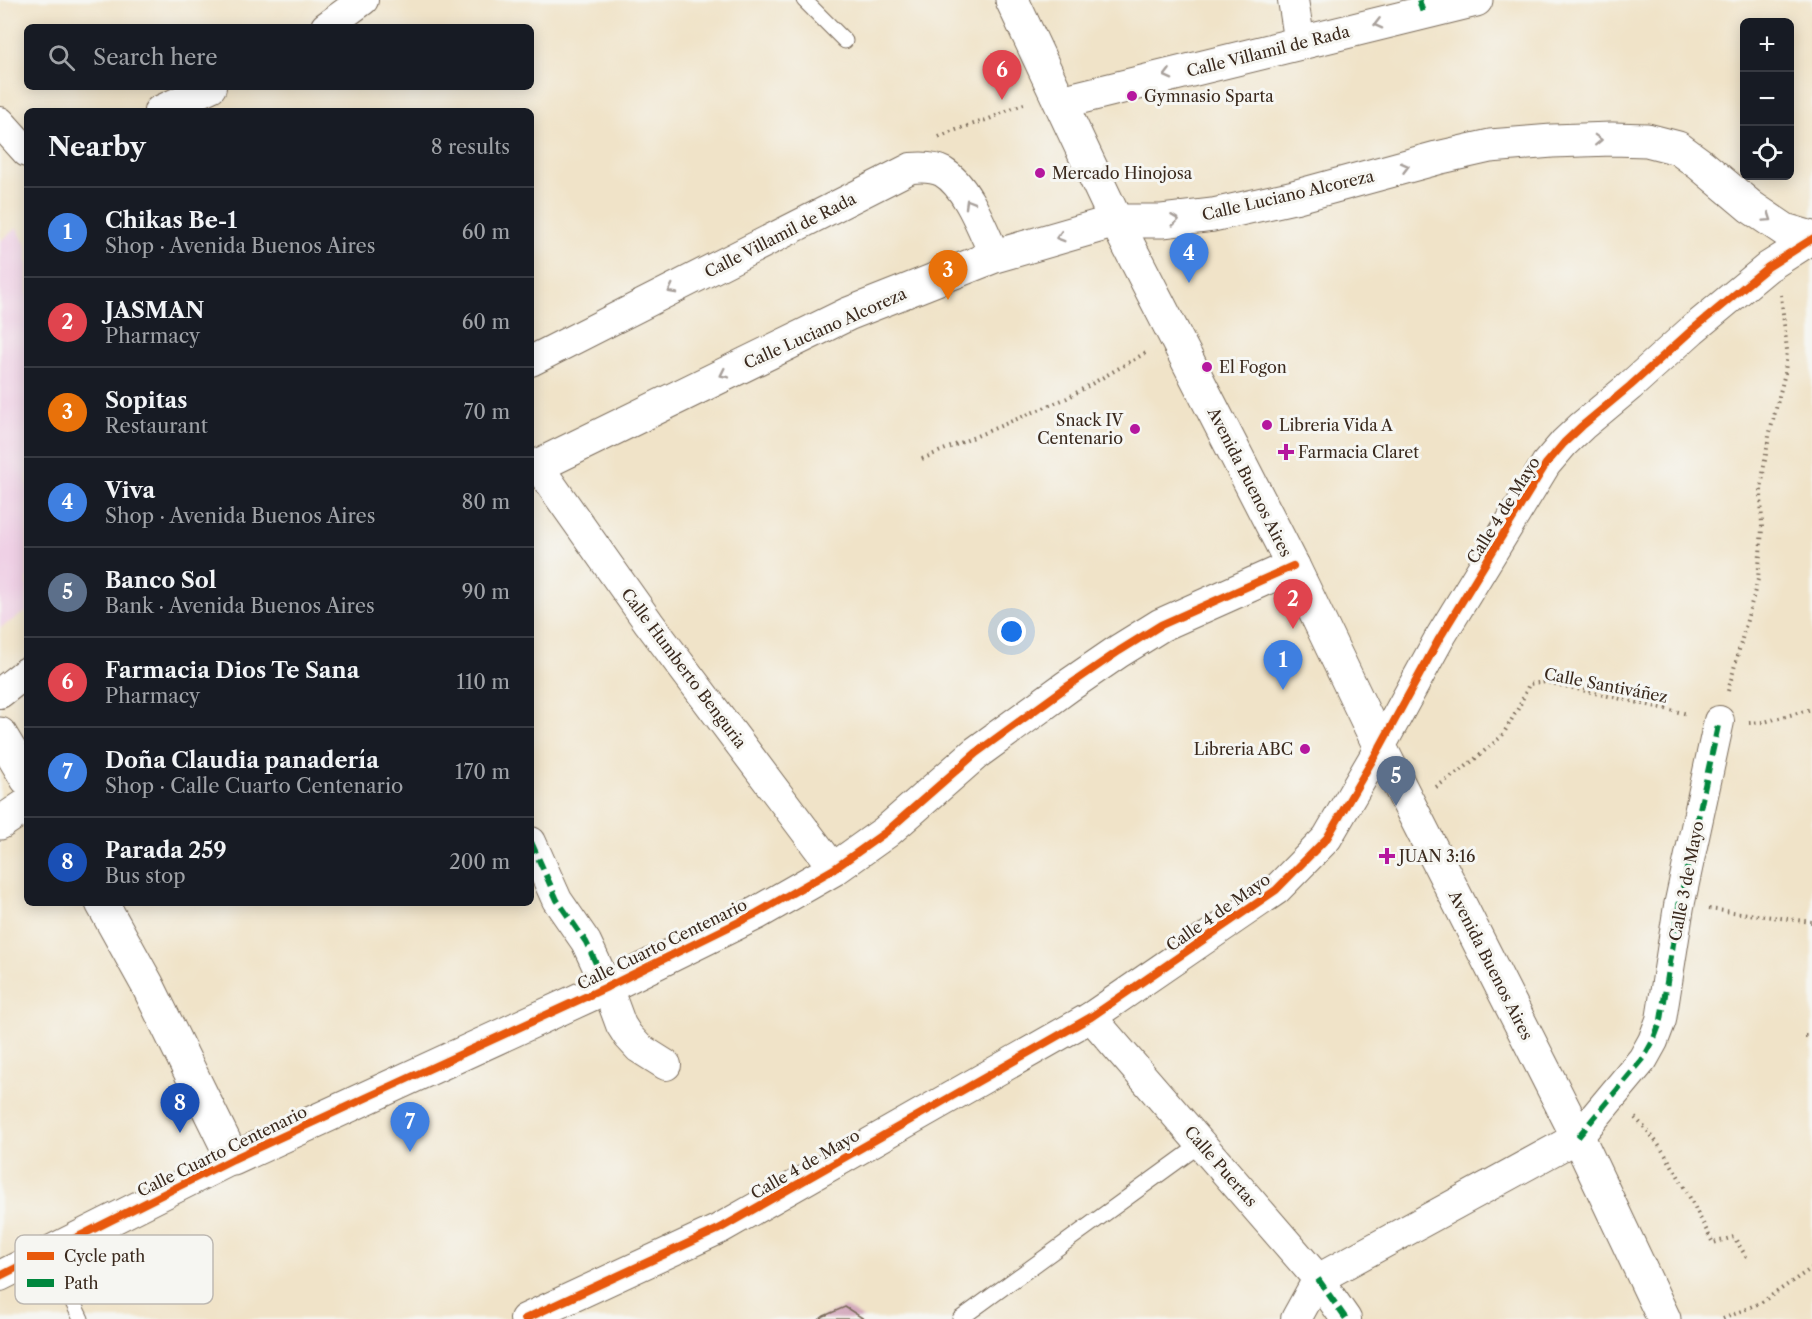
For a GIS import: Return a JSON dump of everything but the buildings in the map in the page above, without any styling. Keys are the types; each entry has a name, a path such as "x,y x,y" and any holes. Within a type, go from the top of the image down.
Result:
{"main road":[{"name":"Avenida Buenos Aires","path":"1012,0 1116,221 1293,566 1380,747 1578,1137 1665,1319"},
{"name":"Calle Villamil de Rada","path":"1061,102 1300,44 1421,7 1476,0"},
{"name":"Calle Luciano Alcoreza","path":"534,467 848,314 995,256 1116,221 1162,221 1213,215 1294,197 1490,146 1612,139 1647,140 1678,148 1751,207 1785,230 1812,239"},
{"name":"Calle Cuarto Centenario","path":"233,1159 607,987 757,913 834,869 886,832 976,753 1119,651 1161,626 1293,566"},
{"path":"0,734 24,774"},
{"path":"0,823 24,807"},
{"path":"104,906 147,984 233,1159"}],"street":[{"path":"330,24 363,0"},
{"path":"1293,0 1300,44"},
{"path":"166,108 204,90"},
{"path":"0,122 24,149"},
{"path":"911,168 933,168 953,180 970,205 995,256"},
{"name":"Calle Villamil de Rada","path":"534,360 911,168"},
{"name":"Calle 4 de Mayo","path":"525,1319 719,1229 1091,1017 1276,890 1327,837 1380,747 1439,639 1546,464 1582,426 1768,267 1812,239"},
{"name":"Calle Humberto Benguria","path":"534,467 834,869"},
{"path":"0,693 24,674"},
{"name":"Calle 3 de Mayo","path":"1318,1279 1578,1137 1643,1059 1661,1020 1679,906 1719,721"},
{"path":"534,849 557,900 586,942 607,987 621,1025 639,1048 666,1065"},
{"name":"Calle Puertas","path":"1091,1017 1318,1279 1346,1319"},
{"name":"Calle Cuarto Centenario","path":"80,1235 233,1159"},
{"name":"Calle Cuarto Centenario","path":"0,1276 15,1268"},
{"path":"1296,1319 1318,1279"}],"lane":[{"path":"804,0 844,42"},
{"path":"960,1319 1201,1144"},
{"path":"74,1304 81,1319"}],"path":[{"path":"911,168 927,147 944,134 1024,104 1061,102"},
{"path":"1719,721 1758,579 1764,466 1785,373 1787,350 1782,298 1768,267"},
{"path":"922,459 1067,398 1176,335"},
{"path":"1679,906 1812,922"},
{"path":"1805,1036 1812,1036"},
{"path":"1612,1097 1648,1130 1669,1162 1713,1243 1734,1237 1747,1258"},
{"path":"1723,1319 1762,1302 1812,1269"}],"shaded area":[{"path":"17,228 24,241 24,613 0,628 0,241"}],"marked path":[{"path":"1419,0 1423,13"},
{"path":"1578,1137 1643,1059 1661,1020 1679,906 1719,721"},
{"path":"534,849 557,900 586,942 607,987"},
{"path":"1318,1279 1346,1319"}],"cycle path":[{"path":"525,1319 719,1229 1091,1017 1276,890 1327,838 1439,639 1546,464 1582,426 1692,330 1768,267 1812,239"},
{"path":"82,1235 233,1159 607,987 757,913 834,869 886,832 976,753 1119,651 1161,625 1293,566"},
{"path":"0,1276 15,1268"}],"place":[{"name":"Gymnasio Sparta","path":"1132,96"},
{"name":"Farmacia Dios Te Sana","path":"1002,100"},
{"name":"Mercado Hinojosa","path":"1040,173"},
{"name":"Viva","path":"1189,283"},
{"name":"Sopitas","path":"948,300"},
{"name":"El Fogon","path":"1207,367"},
{"name":"Libreria Vida A","path":"1267,425"},
{"name":"Snack IV Centenario","path":"1135,429"},
{"name":"Farmacia Claret","path":"1286,452"},
{"name":"JASMAN","path":"1293,629"},
{"name":"Chikas Be-1","path":"1283,690"},
{"name":"Libreria ABC","path":"1305,749"},
{"name":"Banco Sol","path":"1396,806"},
{"name":"JUAN 3:16","path":"1387,856"},
{"name":"Parada 259","path":"180,1133"},
{"name":"Doña Claudia panadería","path":"410,1152"}]}
